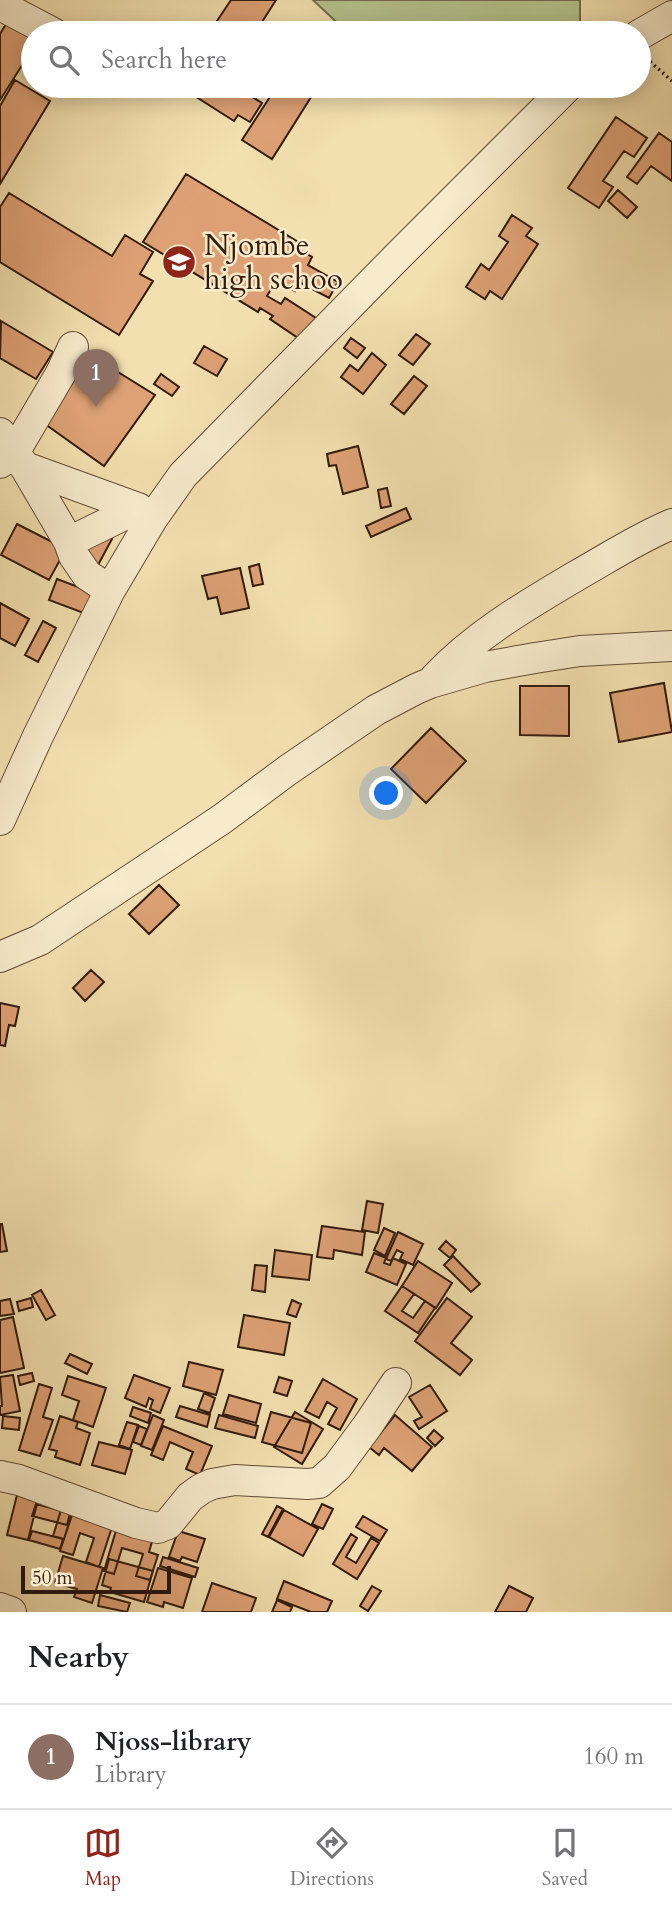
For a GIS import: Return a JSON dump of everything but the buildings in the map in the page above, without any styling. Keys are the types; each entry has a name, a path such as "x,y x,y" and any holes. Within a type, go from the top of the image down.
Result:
{"street":[{"path":"0,5 30,21"},
{"path":"651,28 672,16"},
{"path":"0,820 9,789 110,590 145,514 556,98"},
{"path":"10,454 61,373 73,348"},
{"path":"10,454 145,514"},
{"path":"10,454 69,542 74,556 88,575 110,590"},
{"path":"69,542 145,514"},
{"path":"430,683 461,654 516,612 624,548 672,524"},
{"path":"0,957 40,940 222,819 376,710 430,683 485,667 557,655 617,648 672,646"},
{"path":"0,1476 19,1480 113,1516 163,1527 198,1491 212,1484 235,1480 320,1483 337,1467 396,1383"},
{"path":"0,1608 11,1612"}],"path":[{"path":"651,63 672,81"}],"green space":[{"path":"313,0 580,0 580,21 335,21"}],"place":[{"name":"Njombe high schoo","path":"179,262"},
{"name":"Njoss-library","path":"96,407"}]}
